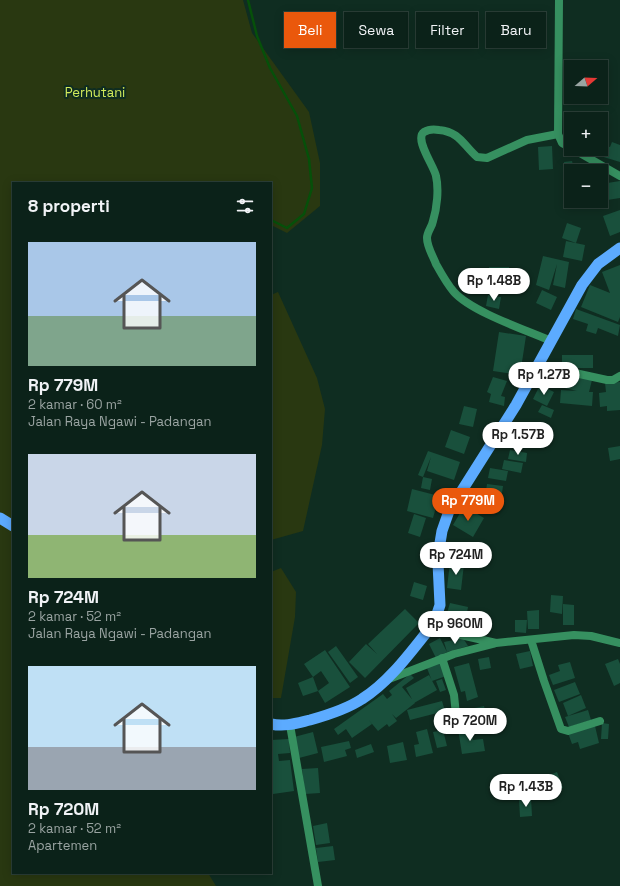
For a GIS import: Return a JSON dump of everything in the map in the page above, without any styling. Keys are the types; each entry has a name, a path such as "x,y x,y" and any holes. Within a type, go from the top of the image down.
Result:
{"highway":[{"path":"272,724 282,726 290,725 318,718 361,700 384,681 430,628 435,620 440,605 438,564 444,521 454,501 498,435 589,274 608,256 620,248"},
{"path":"0,518 12,525"}],"street":[{"path":"559,0 558,134 562,143 564,144"},
{"path":"551,341 486,313 469,304 454,293 434,258 427,239 433,221 437,181 434,167 424,150 421,138 422,134 426,131 432,129 443,130 455,134 477,157 487,158 527,140 558,134"},
{"path":"586,156 620,176"},
{"path":"538,364 607,380 613,380 620,376"},
{"path":"430,628 496,643"},
{"path":"384,681 442,658 496,643 574,635 591,636 620,642"},
{"path":"531,640 561,729 566,732 600,721"},
{"path":"442,658 454,695 456,715"},
{"path":"290,725 318,886"}],"green space":[{"name":"Perhutani","path":"0,0 243,0 252,33 309,112 320,163 320,206 287,233 272,226 272,182 12,182 12,874 209,874 216,886 0,886"},
{"path":"278,292 317,378 325,409 322,445 303,531 272,540 272,295"},
{"path":"281,568 296,592 295,617 281,698 272,698 272,572"}],"building":[{"path":"612,142 620,145 620,162 600,156 608,156 608,147 610,147"},
{"path":"552,146 553,169 539,170 538,147"},
{"path":"572,161 573,164 564,164 564,162"},
{"path":"620,181 620,198 608,200 608,183"},
{"path":"620,210 620,232 610,236 603,216"},
{"path":"567,223 581,228 576,243 562,238"},
{"path":"566,241 585,245 582,261 563,257"},
{"path":"543,256 569,262 565,288 553,285 557,264 549,290 536,285"},
{"path":"620,265 620,317 618,322 581,307 590,285 610,293 602,272"},
{"path":"489,267 509,267 509,277 494,277 505,278 504,291 483,289 484,276 489,276"},
{"path":"542,290 557,297 551,310 536,303"},
{"path":"488,295 501,297 499,309 486,306"},
{"path":"576,309 620,325 618,336 598,328 596,334 586,331 588,324 573,319"},
{"path":"499,332 526,336 520,375 493,371"},
{"path":"562,355 593,355 593,368 562,368"},
{"path":"552,370 592,380 589,392 593,392 592,406 560,403 561,390 577,391 548,384"},
{"path":"493,377 507,381 501,396 505,397 504,406 489,402 491,394 487,392"},
{"path":"620,382 620,410 607,411 607,406 600,407 599,393 606,392 605,383"},
{"path":"540,385 554,392 547,406 533,399"},
{"path":"542,405 554,410 551,418 538,412"},
{"path":"464,406 477,409 473,427 459,424"},
{"path":"519,424 539,428 537,441 517,438"},
{"path":"451,430 470,437 464,454 445,447"},
{"path":"620,446 620,459 610,461 608,448"},
{"path":"510,450 527,453 526,462 508,459"},
{"path":"428,451 460,462 454,480 427,471 431,457 423,477 418,475"},
{"path":"504,460 523,463 521,473 502,469"},
{"path":"490,468 508,471 506,481 488,478"},
{"path":"423,477 432,479 430,490 421,488"},
{"path":"487,484 503,486 501,500 485,497"},
{"path":"412,489 439,496 433,518 407,511"},
{"path":"464,506 484,518 473,537 453,525"},
{"path":"414,514 426,518 420,537 408,533"},
{"path":"451,547 467,550 465,561 449,558"},
{"path":"450,562 464,564 461,590 447,588"},
{"path":"414,582 427,586 423,600 410,596"},
{"path":"551,595 563,596 562,614 550,612"},
{"path":"450,603 468,607 466,618 447,613"},
{"path":"563,604 574,605 574,625 563,625"},
{"path":"405,609 419,623 365,678 349,662 366,644 377,654 368,644"},
{"path":"539,610 539,629 528,629 527,611"},
{"path":"515,620 527,620 526,633 515,632"},
{"path":"440,638 447,652 436,658 429,644"},
{"path":"463,638 468,646 447,652 444,642"},
{"path":"336,646 358,677 350,683 328,652"},
{"path":"325,650 350,687 325,703 318,691 329,683 321,671 313,677 304,664"},
{"path":"530,651 533,666 520,669 516,654"},
{"path":"489,657 491,668 480,670 478,659"},
{"path":"618,659 620,664 620,683 614,686 605,664"},
{"path":"440,662 446,676 432,681 427,668"},
{"path":"570,662 575,678 553,685 549,675 560,671 558,665"},
{"path":"469,663 478,697 467,701 465,691 461,692 454,667"},
{"path":"410,674 414,678 402,687 415,703 396,718 392,714 397,721 389,727 387,724 378,731 368,719 372,724 352,738 346,729 338,735 334,729 383,694 387,699 392,695 389,691"},
{"path":"429,675 437,690 414,703 406,688"},
{"path":"313,677 318,691 303,696 298,683"},
{"path":"442,679 446,690 440,692 436,681"},
{"path":"575,682 580,694 559,702 554,690"},
{"path":"581,695 586,708 568,716 563,703"},
{"path":"442,701 445,711 410,720 407,710"},
{"path":"484,706 487,718 464,724 461,711"},
{"path":"588,710 591,720 569,727 565,717"},
{"path":"451,714 453,724 438,728 436,718"},
{"path":"602,723 609,724 608,739 601,739"},
{"path":"595,726 599,743 580,749 578,742 572,744 568,733"},
{"path":"471,727 473,740 483,739 485,751 462,754 458,729"},
{"path":"427,729 433,753 416,757 414,745 419,744 416,732"},
{"path":"443,730 447,746 437,748 433,732"},
{"path":"313,732 318,753 299,758 294,737"},
{"path":"289,739 290,753 278,754 279,761 290,760 294,791 273,794 272,740"},
{"path":"349,741 351,748 345,750 347,756 324,762 321,747"},
{"path":"403,742 407,760 390,763 387,746"},
{"path":"371,744 374,752 357,758 355,750"},
{"path":"318,768 320,793 305,794 302,769"},
{"path":"557,772 563,788 546,794 540,779"},
{"path":"531,798 532,816 520,817 519,799"},
{"path":"327,823 330,843 316,845 313,826"},
{"path":"333,846 335,860 318,862 316,848"}],"waterway":[{"path":"248,0 257,36 270,68 297,116 309,159 312,188 304,214 287,228 272,220"}]}
